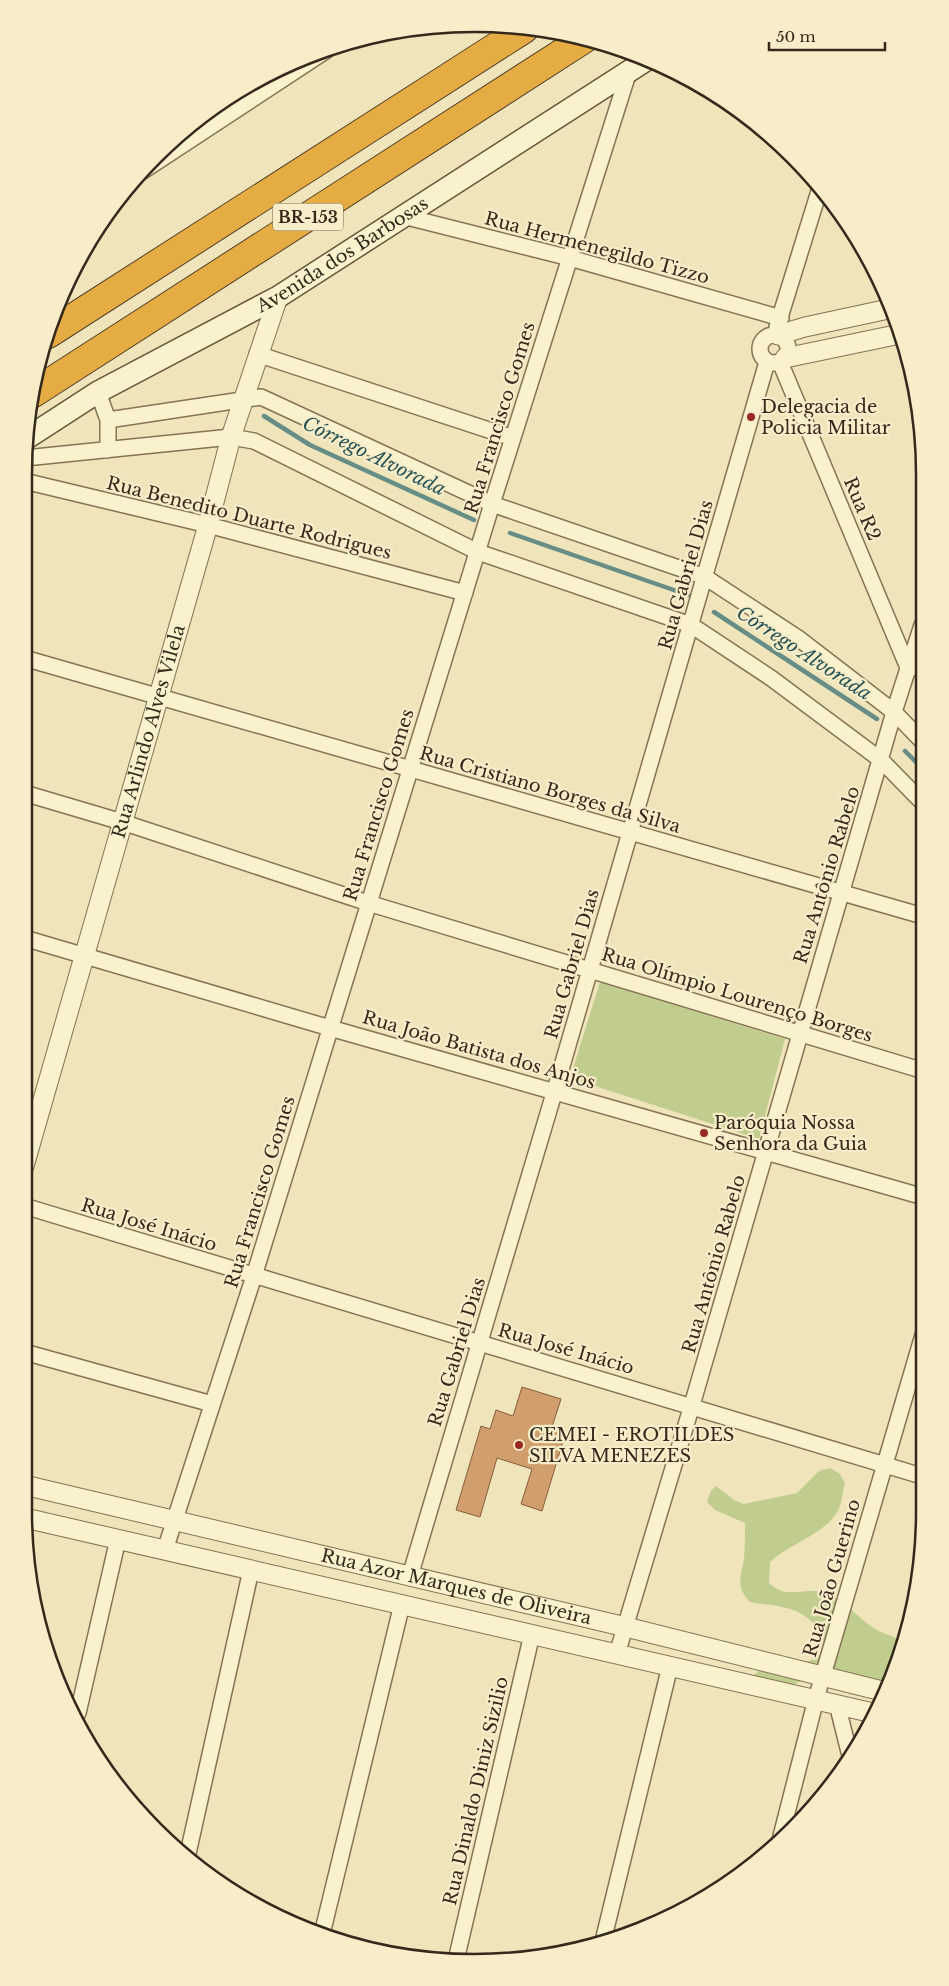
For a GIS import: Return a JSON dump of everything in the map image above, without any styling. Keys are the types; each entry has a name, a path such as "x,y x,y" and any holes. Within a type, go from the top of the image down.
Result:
{"highway":[{"name":"BR-153","path":"58,328 516,34"},
{"name":"BR-153","path":"41,388 575,45"}],"main road":[{"name":"Avenida dos Barbosas","path":"34,433 98,392 278,297 640,64"}],"street":[{"path":"171,153 298,69"},
{"name":"Rua Francisco Gomes","path":"164,1550 254,1276 492,504 629,71"},
{"name":"Rua Gabriel Dias","path":"777,361 760,349 761,342 777,329 818,196"},
{"name":"Rua Hermenegildo Tizzo","path":"403,216 570,258 777,329"},
{"name":"Rua Arlindo Alves Vilela","path":"32,1138 208,525 231,437 278,297"},
{"path":"777,329 805,327 885,310"},
{"name":"Rua Gabriel Dias","path":"410,1576 556,1090 705,576 777,361 788,352 788,345 777,329"},
{"path":"777,361 894,335"},
{"path":"258,354 513,438"},
{"name":"Rua R2","path":"777,361 909,670"},
{"path":"98,392 108,420 108,450"},
{"path":"108,420 261,397 492,504 705,576 798,638 894,712 916,736"},
{"path":"33,457 231,437 254,441 478,552 691,625 771,678 881,760 916,796"},
{"name":"Rua Benedito Duarte Rodrigues","path":"32,483 208,525 465,593"},
{"name":"Rua Antônio Rabelo","path":"617,1654 692,1405 894,712 916,645"},
{"name":"Rua Cristiano Borges da Silva","path":"32,660 916,914"},
{"name":"Rua Olímpio Lourenço Borges","path":"32,795 122,822 368,904 916,1069"},
{"name":"Rua João Batista dos Anjos","path":"32,940 330,1028 556,1090 916,1195"},
{"name":"Rua José Inácio","path":"32,1208 479,1344 692,1405 916,1474"},
{"path":"32,1354 212,1404"},
{"name":"Rua João Guerino","path":"783,1828 816,1699 916,1358"},
{"name":"Rua Azor Marques de Oliveira","path":"32,1487 626,1627 879,1690"},
{"name":"Rua Azor Marques de Oliveira","path":"32,1520 868,1712"},
{"path":"79,1709 118,1539"},
{"path":"308,1583 314,1554"},
{"path":"190,1850 251,1570"},
{"path":"453,1616 462,1588"},
{"path":"324,1927 402,1604"},
{"name":"Rua Dinaldo Diniz Sizilio","path":"458,1953 532,1634"},
{"path":"605,1933 670,1666"},
{"path":"823,1675 831,1687 837,1704 847,1748"}],"green space":[{"path":"600,982 785,1039 759,1139 570,1078"},
{"path":"830,1468 839,1473 845,1483 840,1506 835,1516 819,1531 770,1562 769,1583 783,1591 817,1591 832,1596 872,1627 897,1638 880,1687 807,1678 776,1693 757,1688 754,1675 772,1665 799,1663 817,1658 825,1652 822,1635 812,1622 798,1612 778,1606 750,1602 742,1591 740,1582 744,1559 745,1523 715,1510 707,1502 711,1491 716,1486 734,1500 744,1504 797,1493 819,1471"}],"building":[{"name":"CEMEI - EROTILDES SILVA MENEZES","path":"522,1387 561,1399 552,1427 566,1431 542,1511 521,1504 532,1469 497,1458 480,1517 456,1510 481,1426 490,1429 496,1410 513,1416"}],"waterway":[{"name":"Córrego Alvorada","path":"264,416 310,445 474,520"},
{"name":"Córrego Alvorada","path":"510,533 688,595"},
{"name":"Córrego Alvorada","path":"714,612 877,719"},
{"name":"Córrego Alvorada","path":"905,751 916,762"}],"place":[{"name":"Delegacia de Policia Militar","path":"751,417"},
{"name":"Paróquia Nossa Senhora da Guia","path":"704,1133"},
{"name":"CEMEI - EROTILDES SILVA MENEZES","path":"519,1445"}]}
